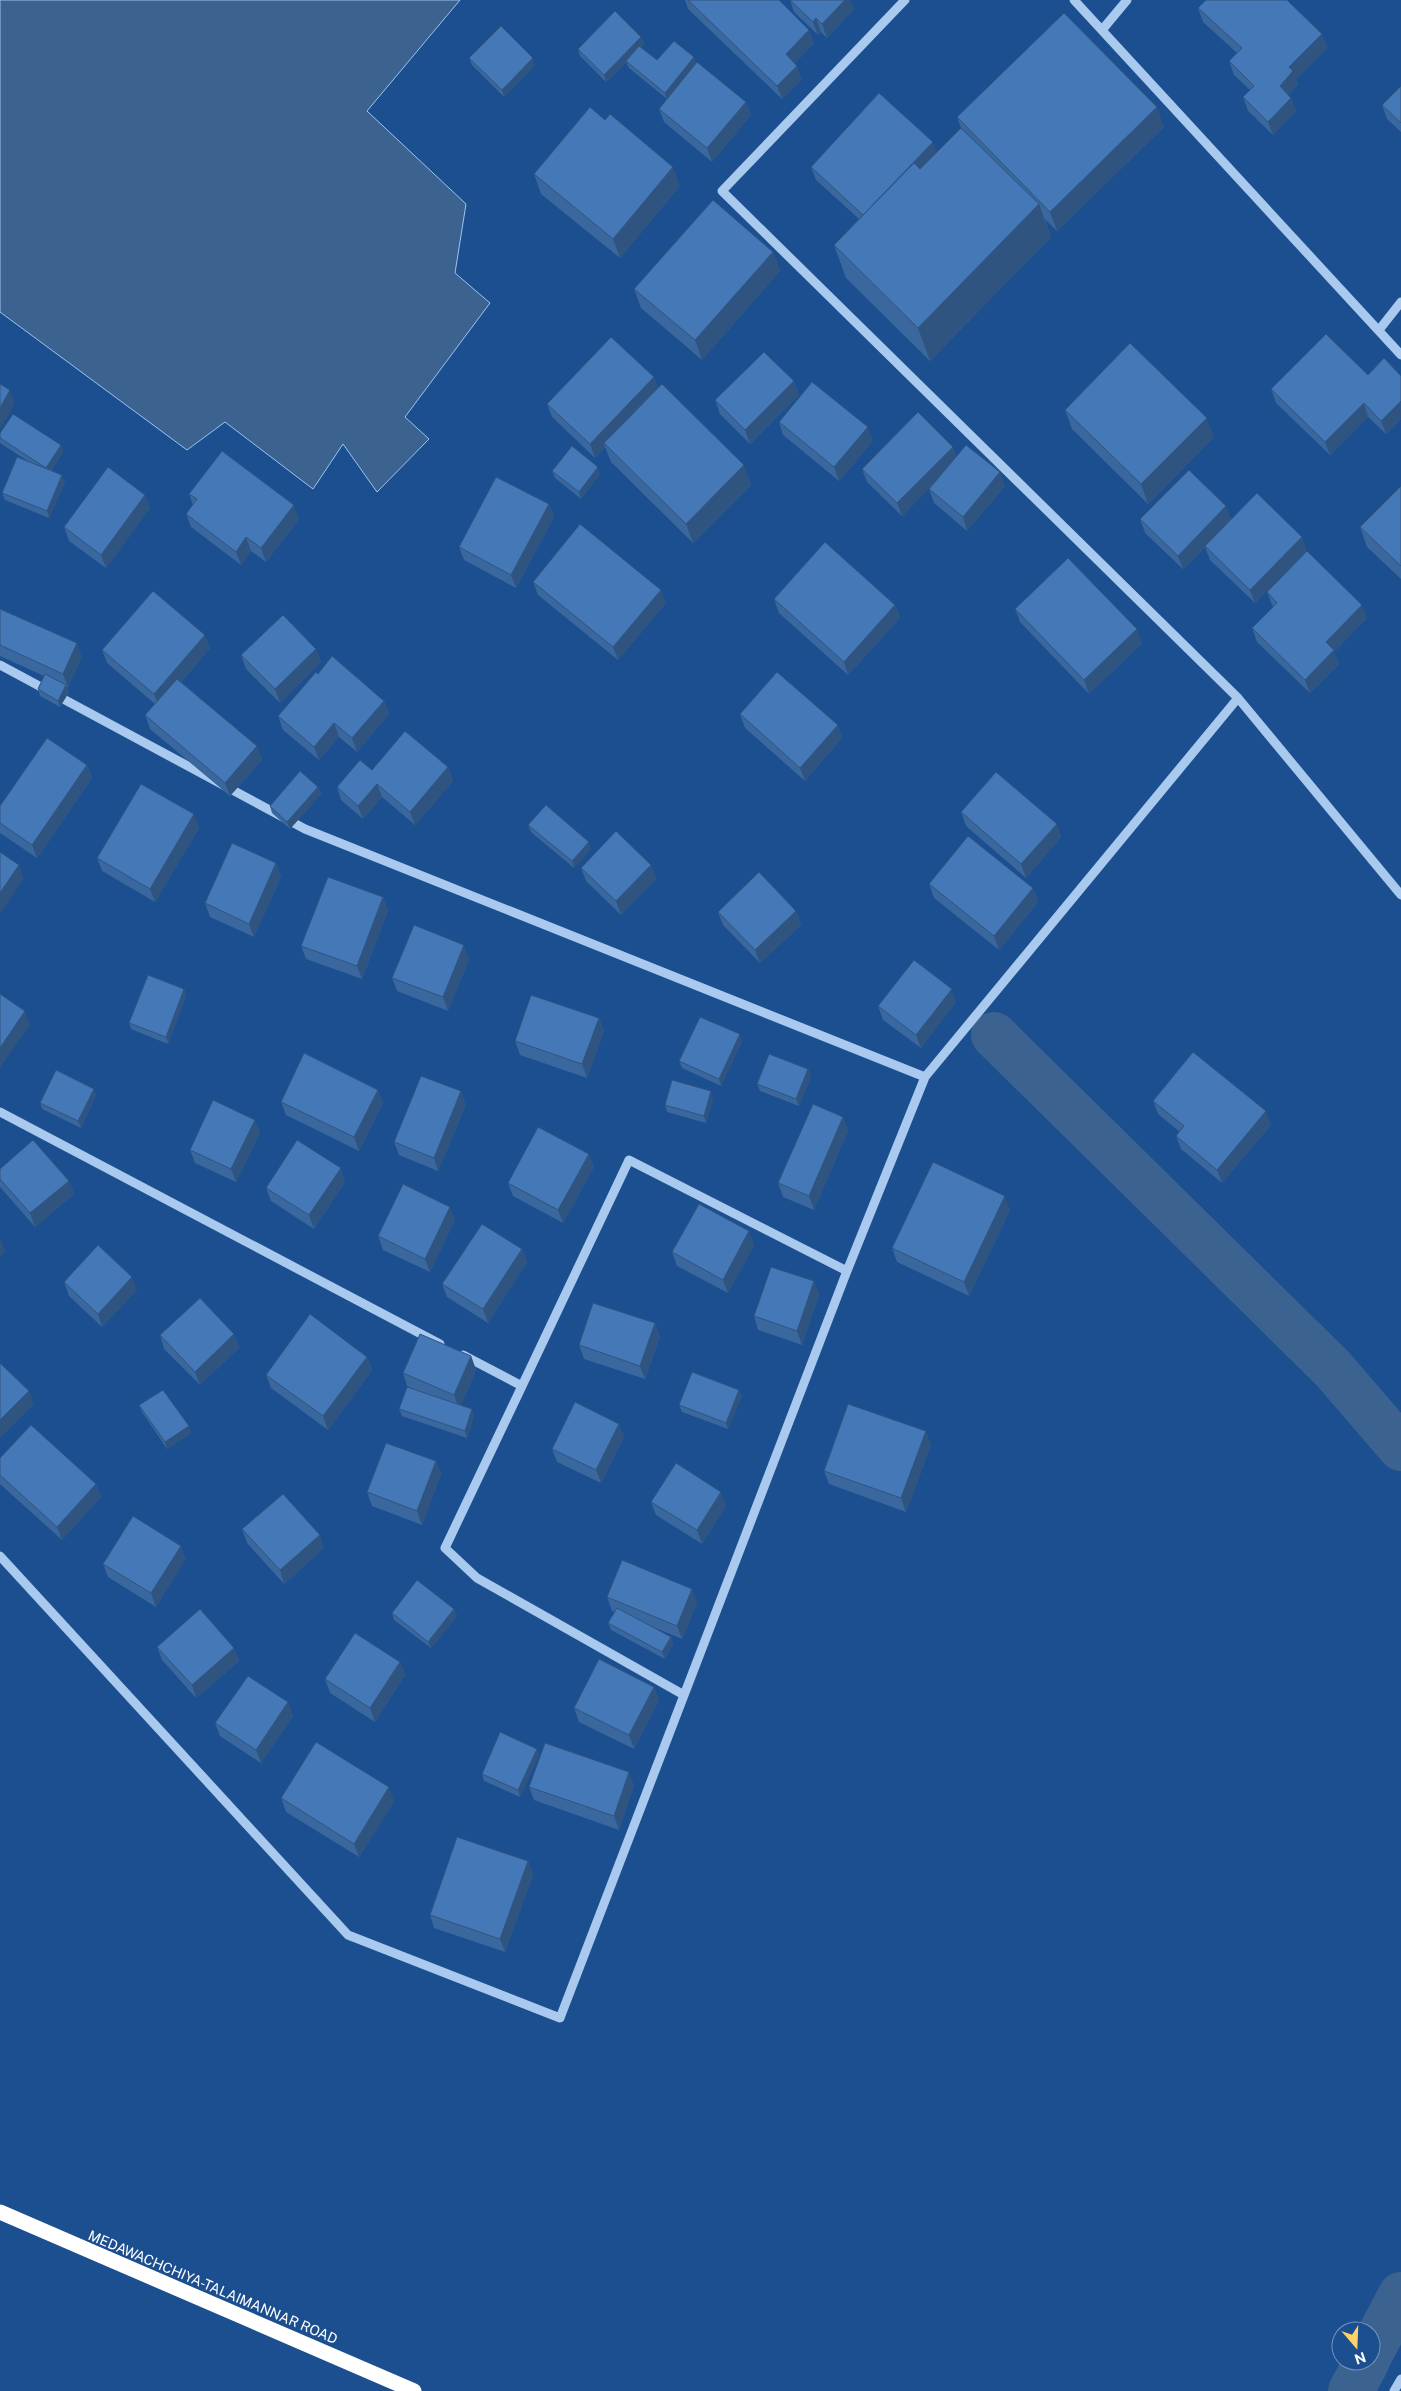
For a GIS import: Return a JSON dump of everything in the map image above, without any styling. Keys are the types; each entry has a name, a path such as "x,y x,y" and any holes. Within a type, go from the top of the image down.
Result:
{"highway":[{"name":"MEDAWACHCHIYA-TALAIMANNAR ROAD","path":"0,2212 414,2391"}],"street":[{"path":"905,0 722,191 1238,698 1401,894"},
{"path":"1074,0 1401,355"},
{"path":"1102,30 1127,0"},
{"path":"1378,330 1401,302"},
{"path":"0,665 305,829 925,1077"},
{"path":"0,1556 348,1936 560,2018 847,1272 925,1077 1238,698"},
{"path":"0,1112 522,1386"},
{"path":"684,1695 476,1578 445,1548 629,1160 847,1272"},
{"path":"1394,2391 1401,2379"}],"water":[{"path":"0,0 460,0 367,111 466,204 455,273 490,303 405,417 429,439 377,492 343,444 313,489 225,422 187,450 0,312"}],"building":[{"path":"688,0 779,0 809,30 786,54 797,66 777,86"},
{"path":"790,0 845,0 822,24 816,18 813,22"},
{"path":"1206,0 1287,0 1322,34 1289,67 1293,71 1280,86 1291,98 1268,122 1243,97 1254,86 1229,61 1242,48 1198,8"},
{"path":"615,11 641,37 604,75 578,49"},
{"path":"1064,13 1157,107 1050,212 957,117"},
{"path":"501,26 533,58 502,90 469,58"},
{"path":"674,41 694,57 665,93 626,61 639,46 657,60"},
{"path":"697,62 746,102 707,148 659,109"},
{"path":"1401,86 1401,123 1382,105"},
{"path":"879,93 933,142 863,215 811,167"},
{"path":"590,107 605,120 610,114 673,167 613,239 534,174"},
{"path":"961,128 1039,204 918,328 834,245 914,163 920,169"},
{"path":"713,200 773,252 695,340 634,289"},
{"path":"1326,334 1368,375 1384,358 1401,376 1401,401 1381,421 1364,403 1325,442 1271,389"},
{"path":"611,337 654,377 590,444 547,404"},
{"path":"1130,343 1207,418 1141,484 1065,410"},
{"path":"764,352 794,381 745,430 715,400"},
{"path":"812,382 868,427 834,467 779,422"},
{"path":"0,384 10,390 0,408"},
{"path":"662,384 744,465 686,524 604,443"},
{"path":"918,412 953,447 897,503 862,469"},
{"path":"13,414 61,445 46,468 0,438 0,433"},
{"path":"966,445 1000,472 963,517 929,489"},
{"path":"572,446 598,467 579,492 552,471"},
{"path":"222,451 294,505 261,548 246,537 236,552 186,514 197,499 189,494"},
{"path":"17,457 62,475 47,511 2,493"},
{"path":"108,467 145,495 101,555 64,527"},
{"path":"1189,470 1226,506 1178,556 1140,519"},
{"path":"496,477 549,504 511,575 459,547"},
{"path":"1401,486 1401,566 1360,527"},
{"path":"1257,493 1302,537 1250,590 1205,546"},
{"path":"580,524 661,590 613,647 533,582"},
{"path":"825,542 895,605 844,662 774,599"},
{"path":"1307,551 1362,605 1326,642 1334,650 1305,680 1252,628 1277,603 1267,592"},
{"path":"1068,558 1137,629 1084,680 1015,609"},
{"path":"153,591 205,635 154,694 102,650"},
{"path":"0,609 77,643 63,674 0,645"},
{"path":"283,615 316,649 275,689 241,655"},
{"path":"332,656 384,701 352,738 334,723 314,747 278,716 316,672 318,674"},
{"path":"777,672 838,725 800,768 740,714"},
{"path":"45,674 66,685 58,701 38,689"},
{"path":"177,679 257,746 225,783 145,715"},
{"path":"405,731 448,767 410,812 377,784 358,806 337,787 360,760 372,770"},
{"path":"47,738 87,765 32,845 0,823 0,806"},
{"path":"300,771 318,787 287,822 270,806"},
{"path":"996,772 1057,824 1021,864 961,812"},
{"path":"141,784 194,814 150,889 97,858"},
{"path":"546,805 589,842 572,861 528,825"},
{"path":"616,831 651,865 616,901 581,868"},
{"path":"968,836 1033,888 994,936 929,884"},
{"path":"232,843 276,863 249,924 205,903"},
{"path":"0,852 19,865 0,893"},
{"path":"759,872 796,911 755,950 718,912"},
{"path":"328,877 383,897 357,966 301,946"},
{"path":"414,925 464,945 443,997 392,978"},
{"path":"914,960 952,989 916,1035 878,1006"},
{"path":"148,975 184,989 166,1037 129,1023"},
{"path":"0,994 25,1011 0,1048"},
{"path":"531,995 599,1018 582,1064 515,1041"},
{"path":"700,1017 740,1034 719,1079 679,1061"},
{"path":"1193,1052 1266,1111 1217,1170 1176,1136 1184,1126 1153,1101"},
{"path":"304,1053 378,1090 354,1137 281,1102"},
{"path":"769,1054 808,1069 796,1099 757,1084"},
{"path":"56,1070 94,1089 78,1121 40,1103"},
{"path":"421,1076 461,1091 434,1158 394,1142"},
{"path":"672,1080 711,1091 704,1116 665,1105"},
{"path":"213,1100 255,1120 231,1169 190,1150"},
{"path":"813,1104 843,1117 809,1196 778,1183"},
{"path":"538,1127 589,1154 558,1210 508,1183"},
{"path":"33,1140 69,1181 30,1213 0,1179 0,1169"},
{"path":"297,1140 341,1168 309,1215 266,1188"},
{"path":"933,1162 1005,1196 964,1282 892,1248"},
{"path":"403,1184 450,1207 425,1259 378,1236"},
{"path":"699,1204 749,1231 723,1280 672,1252"},
{"path":"482,1224 522,1249 483,1309 442,1284"},
{"path":"98,1245 132,1277 98,1314 64,1282"},
{"path":"771,1267 814,1281 797,1331 754,1316"},
{"path":"200,1298 234,1334 195,1372 160,1335"},
{"path":"593,1303 655,1323 640,1366 579,1345"},
{"path":"310,1314 367,1357 323,1416 266,1375"},
{"path":"420,1334 471,1356 454,1395 403,1373"},
{"path":"0,1363 29,1391 0,1420"},
{"path":"692,1372 739,1390 726,1423 679,1405"},
{"path":"407,1387 472,1409 465,1431 399,1409"},
{"path":"163,1390 189,1426 165,1442 139,1405"},
{"path":"575,1402 619,1424 596,1470 552,1449"},
{"path":"848,1404 926,1431 901,1498 824,1471"},
{"path":"31,1425 96,1484 57,1527 0,1475 0,1458"},
{"path":"386,1443 436,1461 417,1511 367,1492"},
{"path":"676,1463 721,1492 697,1530 651,1502"},
{"path":"283,1494 320,1535 280,1570 242,1529"},
{"path":"133,1516 181,1546 151,1593 103,1564"},
{"path":"622,1560 692,1589 677,1626 607,1597"},
{"path":"417,1580 454,1609 428,1642 392,1613"},
{"path":"617,1608 671,1637 662,1652 608,1623"},
{"path":"200,1609 234,1648 192,1685 157,1647"},
{"path":"355,1633 400,1662 370,1708 325,1679"},
{"path":"599,1659 654,1687 629,1735 574,1708"},
{"path":"248,1676 288,1702 256,1750 215,1723"},
{"path":"500,1732 537,1749 518,1790 482,1774"},
{"path":"316,1742 389,1787 354,1844 281,1798"},
{"path":"545,1743 629,1772 614,1816 529,1787"},
{"path":"457,1837 528,1861 500,1939 430,1915"}],"waterway":[{"path":"994,1035 1333,1369 1401,1448"},
{"path":"1381,2333 1401,2295"},
{"path":"1351,2391 1362,2371"}]}
